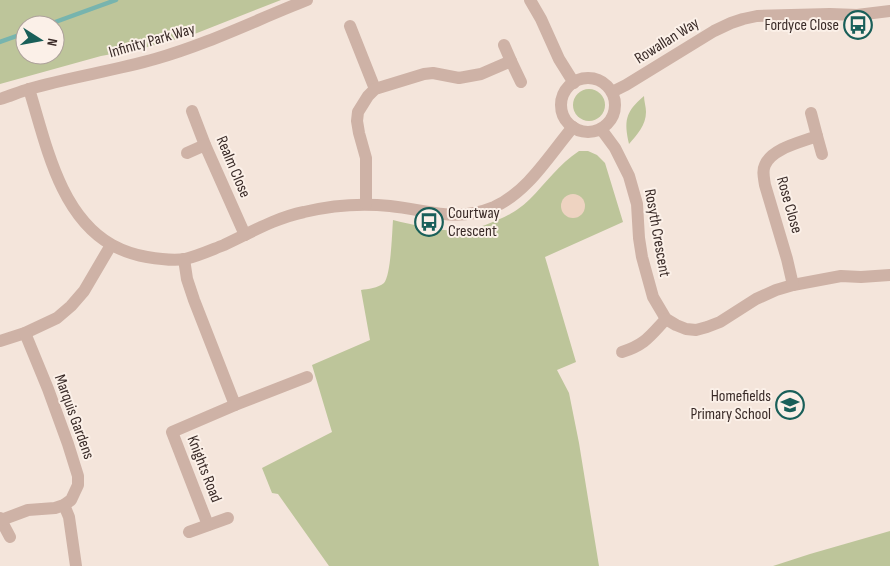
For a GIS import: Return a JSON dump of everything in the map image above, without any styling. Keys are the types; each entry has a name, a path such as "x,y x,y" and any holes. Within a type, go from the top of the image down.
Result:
{"street":[{"name":"Infinity Park Way","path":"0,99 29,89 140,63 189,48 307,0"},
{"path":"530,0 559,59 574,82"},
{"name":"Rowallan Way","path":"612,92 714,31 743,19 757,16 857,15 890,11"},
{"path":"350,26 374,90"},
{"path":"504,45 521,82"},
{"path":"366,204 366,158 359,133 358,112 374,90 424,74 433,73 459,78 481,74 511,61"},
{"path":"591,78 607,85 612,92 615,108 608,124 601,129 587,132 573,127 567,121 563,113 563,96 567,88 574,82 591,78"},
{"path":"29,89 52,163 73,209 87,226 111,245 138,256 154,258 184,259 206,253 266,224 285,217 342,205 392,206 436,214 460,215 475,213 503,202 526,184 548,160 573,127"},
{"name":"Realm Close","path":"192,111 245,235"},
{"path":"811,113 822,154"},
{"name":"Rosyth Crescent","path":"601,129 615,148 629,176 637,204 639,238 648,280 653,296 666,319"},
{"name":"Rose Close","path":"793,285 765,185 764,165 777,151 817,136"},
{"path":"187,153 205,145"},
{"path":"0,341 25,333 57,318 71,306 84,291 111,245"},
{"path":"184,259 187,279 194,300 236,405"},
{"path":"622,352 635,348 645,342 666,319 686,329 696,330 720,322 756,299 793,285 841,276 861,278 890,275"},
{"name":"Marquis Gardens","path":"25,333 48,389 78,476 78,485 74,494 71,500 64,506"},
{"name":"Knights Road","path":"208,525 172,432 307,377"},
{"path":"10,537 0,519 28,510 64,506 69,517 76,566"},
{"name":"Knights Road","path":"189,532 228,518"}],"green space":[{"path":"0,0 281,0 192,35 140,49 101,56 0,84"},
{"path":"589,89 595,90 600,94 604,99 604,111 600,116 595,120 589,121 583,120 578,116 574,111 573,105 574,99 578,94 583,90"},
{"path":"644,96 646,117 638,133 629,144 628,117 633,107"},
{"path":"579,151 588,151 597,155 605,163 623,222 545,257 576,362 557,370 569,393 599,566 329,566 278,494 272,493 262,468 332,432 312,365 370,340 361,290 379,286 386,279 390,263 393,220 453,231 461,231 491,223 524,204 559,168"},
{"path":"890,531 890,566 773,566 810,554"}],"shaded area":[{"path":"573,194 582,197 585,206 582,215 573,218 564,215 561,206 564,197"}],"waterway":[{"path":"65,18 116,0"},
{"path":"0,42 15,37"}],"place":[{"name":"Fordyce Close","path":"858,25"},
{"name":"Courtway Crescent","path":"429,222"},
{"name":"Homefields Primary School","path":"790,405"}]}
